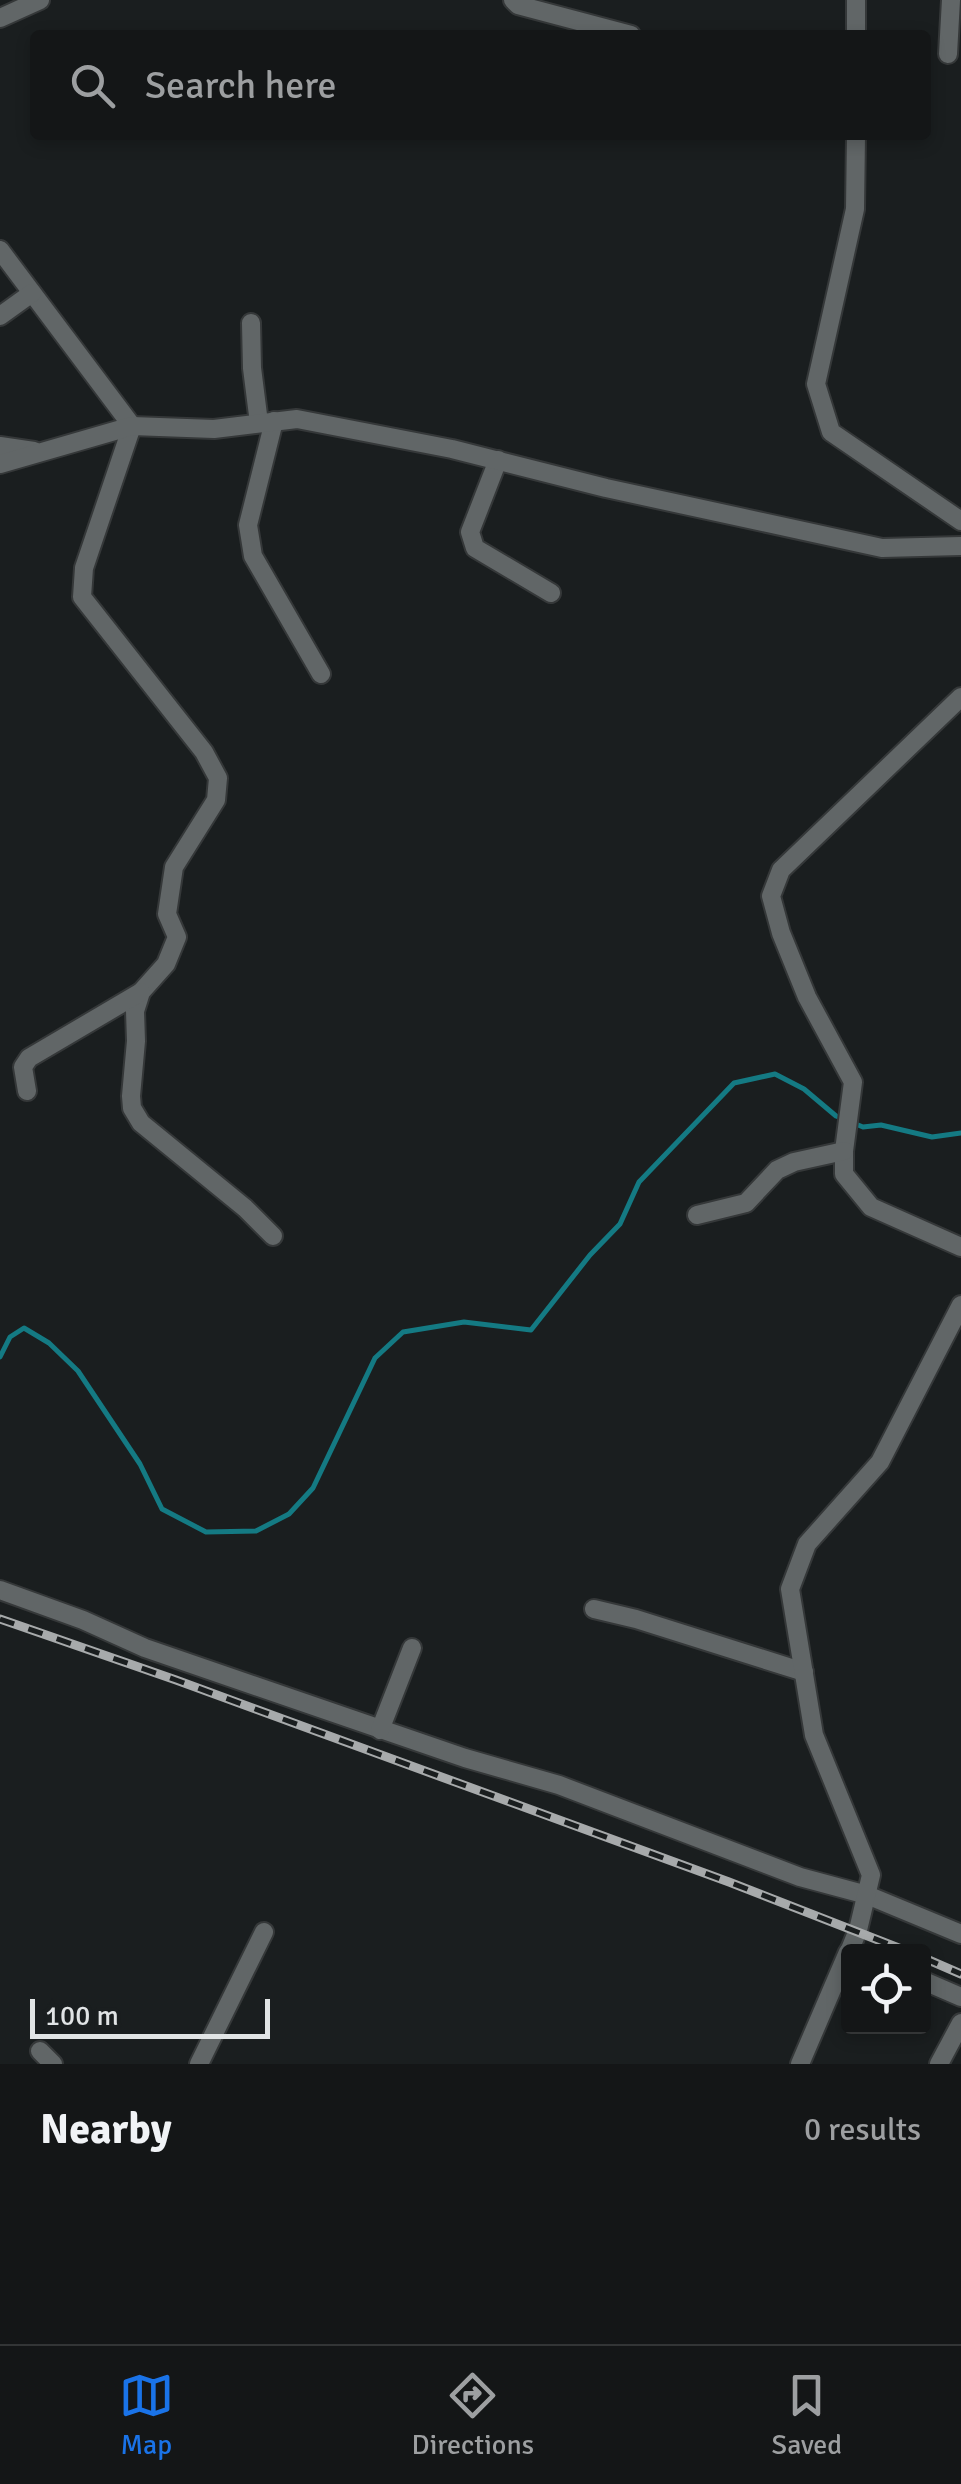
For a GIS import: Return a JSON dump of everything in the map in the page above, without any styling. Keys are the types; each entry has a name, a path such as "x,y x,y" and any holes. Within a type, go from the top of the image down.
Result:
{"street":[{"path":"0,18 40,0"},
{"path":"856,0 856,30"},
{"path":"948,54 951,0"},
{"path":"517,2 614,30"},
{"path":"853,140 855,209 816,384 831,432 961,521"},
{"path":"0,250 132,426"},
{"path":"0,316 32,293"},
{"path":"251,322 252,368 266,422 248,526 253,556 322,674"},
{"path":"0,464 132,426 214,428 297,419 382,434 882,548 961,546"},
{"path":"28,1091 23,1067 30,1058 141,992 166,964 177,937 166,914 174,867 216,800 218,778 204,752 82,597 84,568 132,426"},
{"path":"0,446 42,452"},
{"path":"498,460 470,532 472,542 481,553 551,593"},
{"path":"961,697 781,870 771,896 780,933 807,997 853,1082 844,1174 871,1206 961,1248"},
{"path":"141,992 135,1010 132,1108 141,1124 245,1208 273,1236"},
{"path":"696,1215 746,1203 777,1170 848,1134"},
{"path":"853,1944 870,1875 814,1735 790,1589 807,1544 880,1462 961,1305"},
{"path":"0,1590 145,1648 380,1730 559,1785 800,1877 867,1895 961,1934"},
{"path":"594,1610 804,1672"},
{"path":"380,1730 412,1648"},
{"path":"199,2064 264,1932"},
{"path":"800,2064 841,1973"},
{"path":"931,1984 961,1998"},
{"path":"940,2064 961,2023"}],"waterway":[{"path":"0,1357 10,1337 24,1328 49,1343 78,1371 140,1464 162,1509 206,1532 256,1531 289,1514 313,1488 375,1358 403,1332 464,1322 531,1330 590,1255 620,1224 639,1182 734,1083 775,1074 804,1089 836,1116 863,1127 881,1125 932,1137 961,1133"}],"railway":[{"path":"0,1619 729,1882 888,1944"},
{"path":"931,1961 961,1974"}]}
